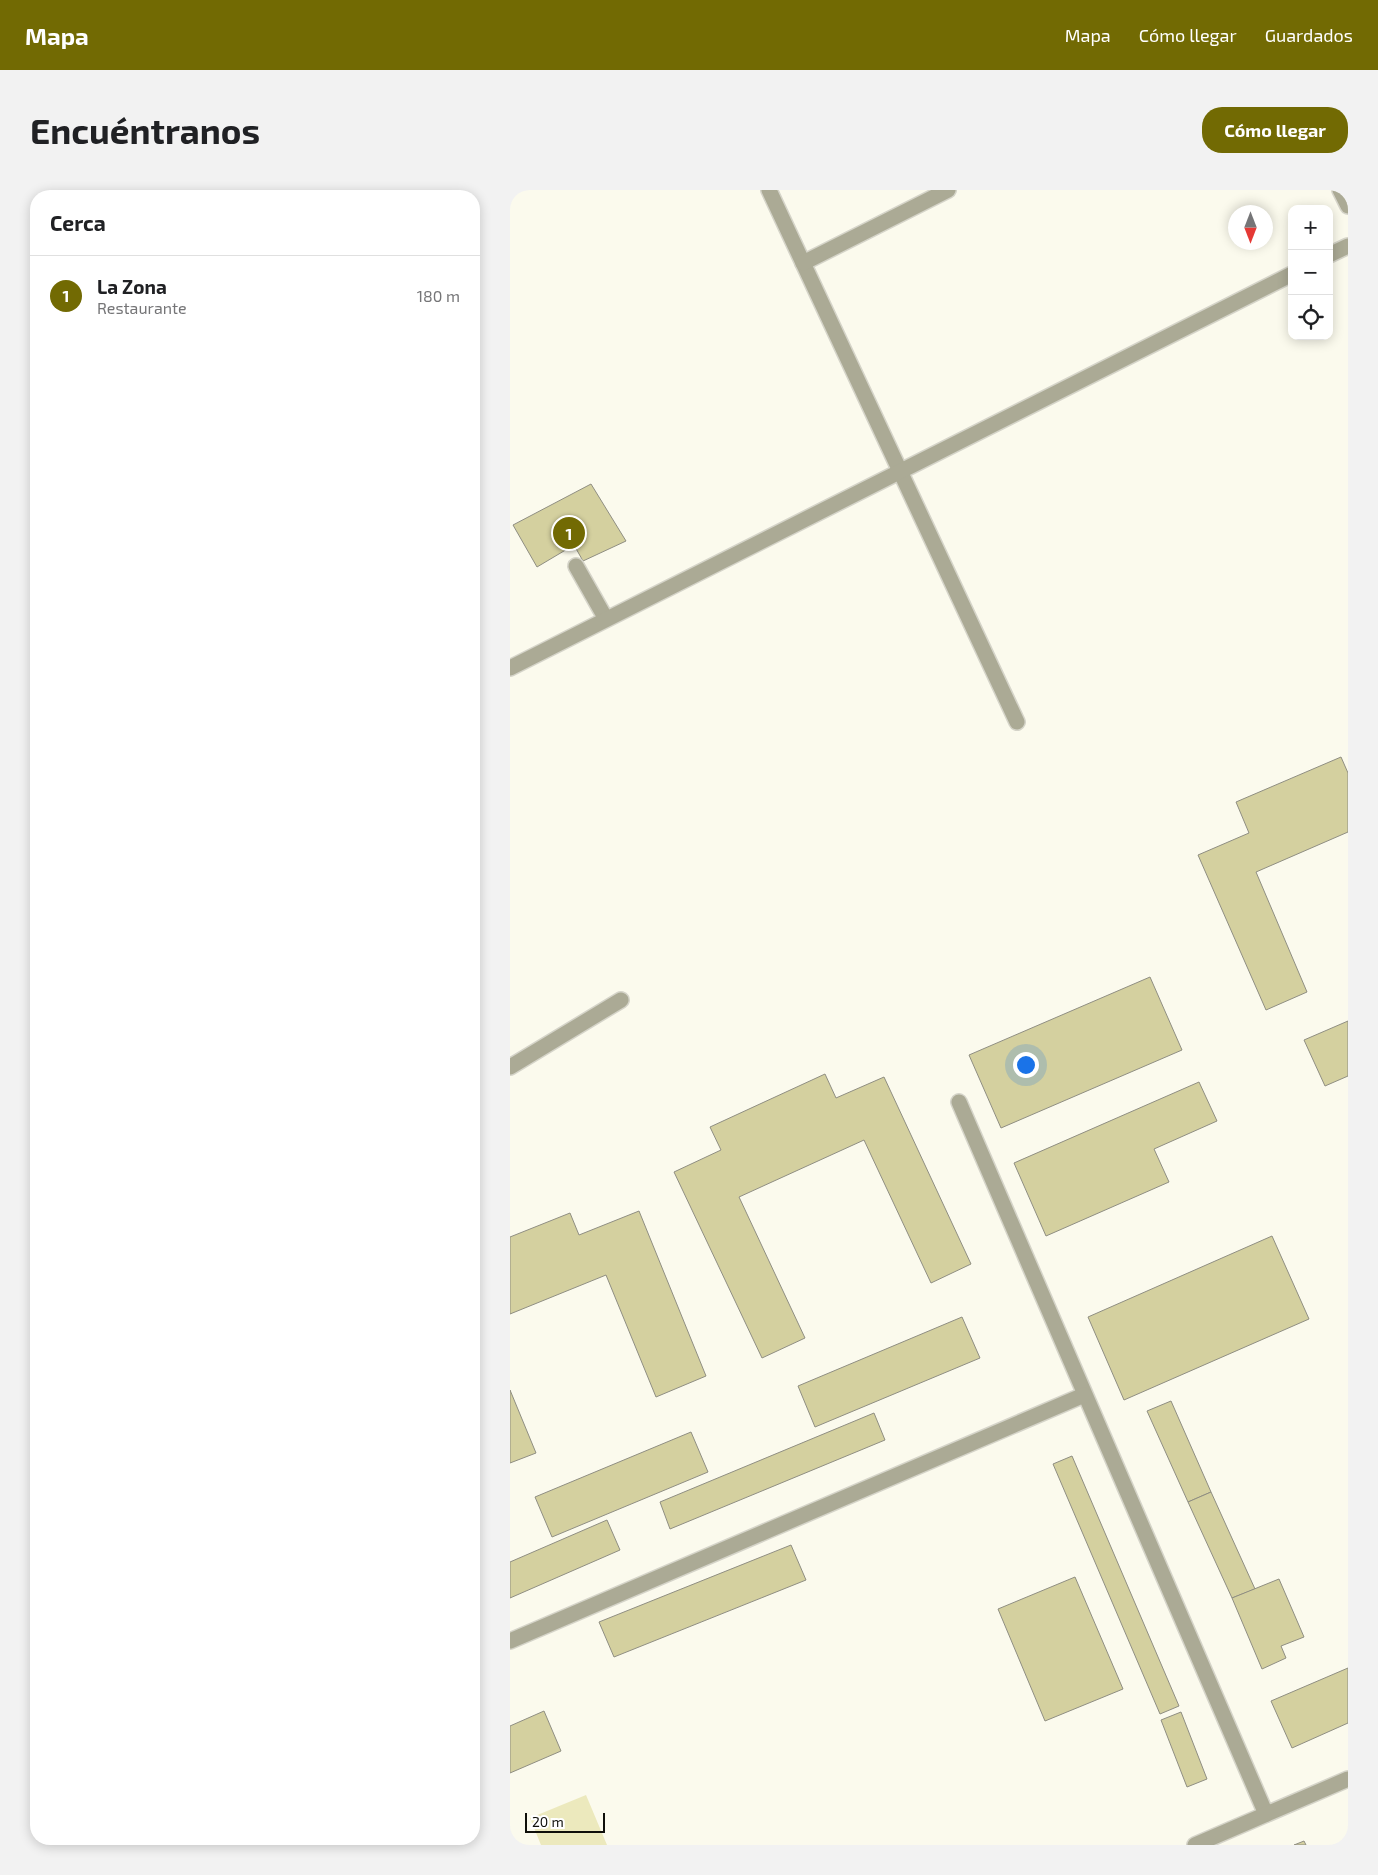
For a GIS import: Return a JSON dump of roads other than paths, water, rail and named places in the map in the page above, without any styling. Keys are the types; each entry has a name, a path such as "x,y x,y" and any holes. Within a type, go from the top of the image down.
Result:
{"street":[{"path":"769,190 1018,722"},
{"path":"803,263 948,190"},
{"path":"1340,190 1348,206"},
{"path":"1333,253 1348,246"},
{"path":"510,668 1288,276"},
{"path":"576,566 606,619"},
{"path":"510,1067 621,1000"},
{"path":"959,1102 1266,1814"},
{"path":"510,1640 1084,1395"},
{"path":"1195,1845 1348,1779"}],"place":[{"name":"La Zona","path":"569,533"}]}
